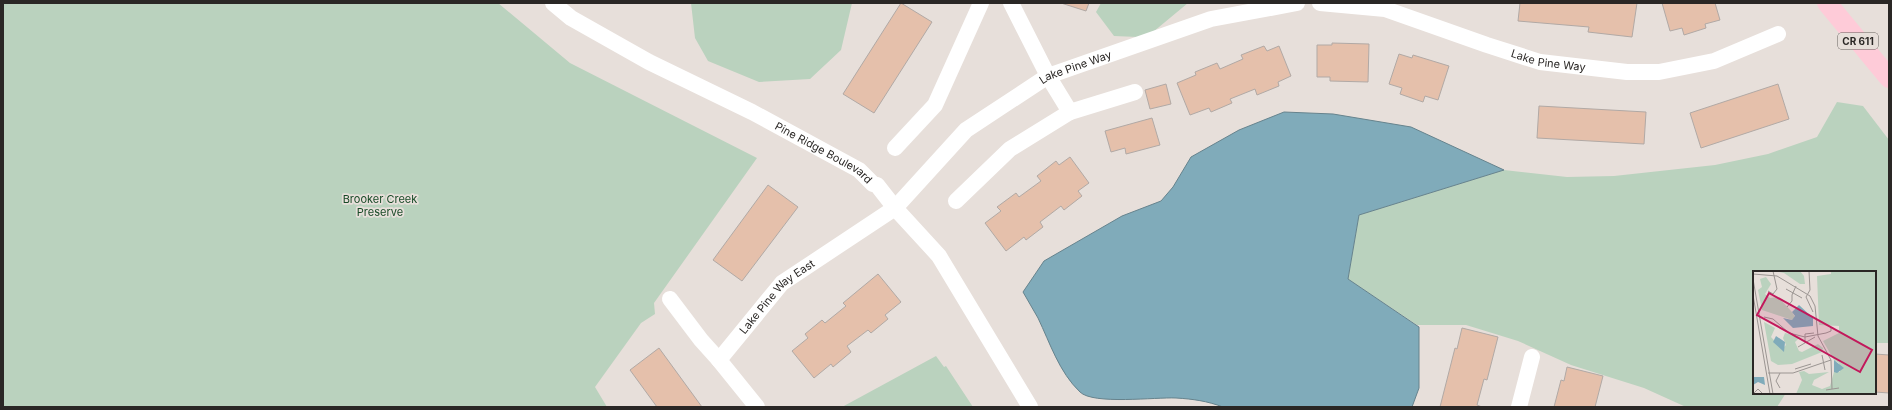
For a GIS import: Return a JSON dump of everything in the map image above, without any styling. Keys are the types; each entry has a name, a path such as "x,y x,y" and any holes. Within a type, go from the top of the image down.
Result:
{"main road":[{"name":"CR 611","path":"1827,3 1889,78"}],"street":[{"name":"Pine Ridge Boulevard","path":"553,3 571,18 648,62 752,112 859,170 873,184 877,185 895,208 938,256 1030,407"},
{"path":"895,148 935,106 981,3"},
{"path":"1011,3 1048,76 1070,112"},
{"name":"Lake Pine Way","path":"895,208 966,130 1048,76 1211,19 1297,3"},
{"name":"Lake Pine Way","path":"1320,3 1386,6 1487,45 1540,62 1627,72 1659,72 1714,61 1778,34"},
{"path":"956,201 1010,149 1070,112 1135,92"},
{"name":"Lake Pine Way East","path":"719,360 782,283 895,208"},
{"path":"670,299 701,340 757,407"},
{"path":"1519,407 1532,357"}],"green space":[{"name":"Brooker Creek Preserve","path":"3,3 498,3 570,63 757,158 654,303 655,314 641,323 595,387 607,407 3,407"},
{"path":"691,3 852,3 841,50 810,79 759,82 708,61 695,38"},
{"path":"1101,3 1188,3 1153,32 1138,37 1114,36 1096,12"},
{"path":"1837,102 1863,106 1889,140 1889,343 1876,343 1876,271 1753,271 1753,394 1785,394 1777,407 1686,407 1644,388 1571,365 1518,341 1466,325 1417,325 1348,279 1359,215 1504,170 1567,177 1614,176 1715,165 1768,154 1817,137"},
{"path":"936,356 944,367 946,366 973,407 842,407"}],"water":[{"path":"1284,112 1333,114 1411,127 1504,170 1359,215 1348,279 1419,327 1419,388 1412,407 1223,407 1206,402 1182,398 1125,400 1098,398 1087,396 1080,392 1066,376 1038,318 1023,292 1044,261 1122,216 1161,201 1173,187 1191,157 1239,130"}],"building":[{"path":"901,3 932,22 874,113 843,94"},
{"path":"1061,3 1089,3 1086,11"},
{"path":"1520,3 1637,3 1632,37 1588,32 1589,27 1518,21"},
{"path":"1662,3 1715,3 1720,20 1705,24 1706,28 1684,35 1682,28 1670,31"},
{"path":"1332,43 1369,44 1368,82 1330,81 1330,77 1317,77 1317,45 1332,45"},
{"path":"1264,46 1267,51 1279,46 1291,76 1278,82 1279,86 1257,95 1255,89 1230,99 1232,103 1211,112 1209,108 1190,115 1177,83 1196,75 1195,72 1217,63 1220,69 1243,59 1241,55"},
{"path":"1399,54 1412,58 1413,55 1449,66 1438,100 1425,96 1423,102 1400,94 1402,88 1389,84"},
{"path":"1166,84 1171,104 1150,109 1145,90"},
{"path":"1778,84 1789,119 1701,148 1690,113"},
{"path":"1539,106 1646,112 1644,144 1537,138"},
{"path":"1152,118 1160,145 1126,154 1125,148 1111,152 1105,131"},
{"path":"1070,157 1089,183 1078,191 1082,196 1064,210 1061,206 1040,222 1043,227 1026,240 1024,237 1006,251 985,223 1001,211 997,207 1016,193 1019,197 1041,181 1037,176 1056,161 1059,165"},
{"path":"768,185 798,207 742,281 713,260"},
{"path":"878,274 901,302 885,315 888,319 871,333 868,330 847,346 851,352 833,367 831,364 814,378 792,351 808,338 805,334 822,320 825,323 846,306 843,303"},
{"path":"1462,328 1498,337 1487,380 1484,379 1477,405 1482,407 1440,407 1455,348 1457,349"},
{"path":"659,348 702,407 657,407 630,370"},
{"path":"1876,354 1889,355 1889,393 1876,392"},
{"path":"1567,367 1603,376 1595,407 1554,407 1561,380 1564,381"}]}
